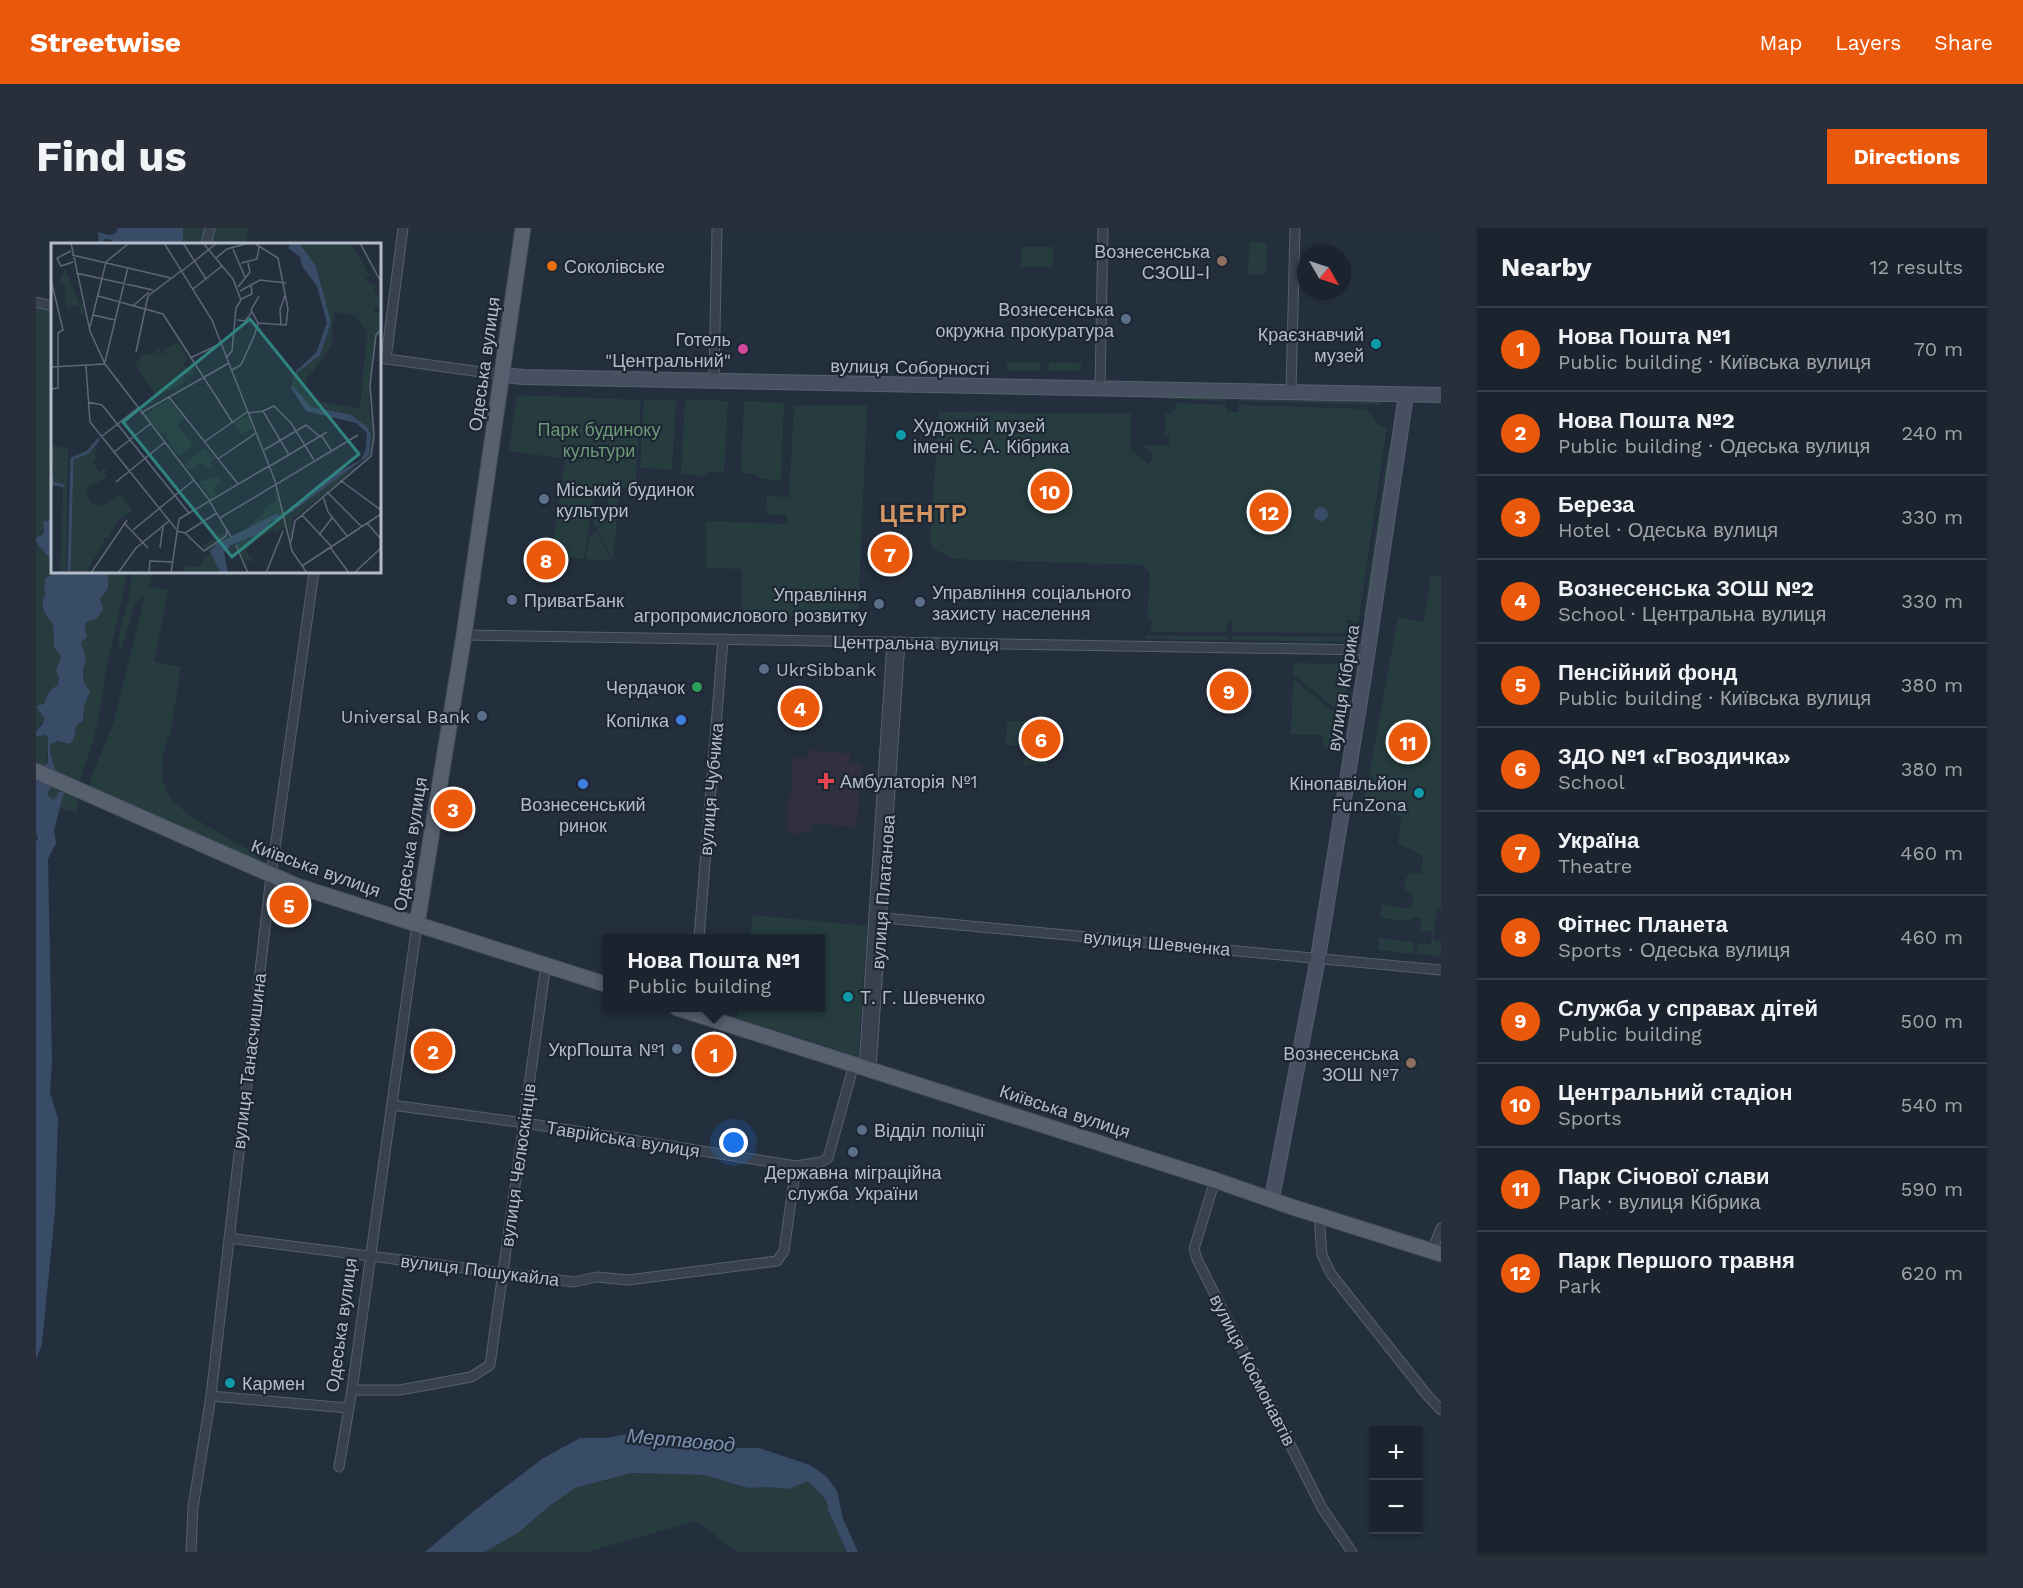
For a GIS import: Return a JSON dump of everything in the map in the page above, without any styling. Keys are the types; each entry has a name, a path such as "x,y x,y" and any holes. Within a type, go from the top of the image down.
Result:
{"main road":[{"name":"Одеська вулиця","path":"417,924 464,635 523,228"},
{"name":"вулиця Соборності","path":"502,375 714,382 1441,395"},
{"name":"вулиця Кібрика","path":"1272,1198 1318,958 1407,395"},
{"name":"Київська вулиця","path":"36,771 271,876 603,983"},
{"name":"Київська вулиця","path":"699,1012 1437,1253"}],"street":[{"path":"206,243 210,228"},
{"path":"383,358 404,228"},
{"path":"714,382 717,228"},
{"path":"1100,389 1103,228"},
{"path":"1291,392 1295,228"},
{"path":"36,302 51,306"},
{"name":"вулиця Соборності","path":"383,358 502,375"},
{"name":"вулиця Танасчишина","path":"191,1552 193,1507 211,1396 271,876 314,573"},
{"name":"Центральна вулиця","path":"464,635 1368,650"},
{"name":"вулиця Чубчика","path":"699,934 723,639"},
{"name":"вулиця Платанова","path":"863,1067 878,917 896,642"},
{"name":"вулиця Шевченка","path":"878,917 1441,970"},
{"name":"Одеська вулиця","path":"339,1467 352,1390 417,924"},
{"name":"вулиця Челюскінців","path":"352,1390 400,1390 471,1377 490,1365 547,965"},
{"name":"Таврійська вулиця","path":"392,1105 525,1123 796,1166 820,1162 828,1158 863,1067"},
{"name":"вулиця Пошукайла","path":"229,1238 574,1282 597,1277 628,1280 777,1261 784,1251 796,1166"},
{"name":"вулиця Космонавтів","path":"1215,1180 1194,1249 1197,1259 1322,1508 1352,1552"},
{"path":"1319,1215 1322,1255 1331,1274 1441,1410"},
{"path":"1437,1253 1441,1228"},
{"path":"211,1396 348,1408"}],"shaded area":[{"name":"Амбулаторія №1","path":"809,750 850,754 849,763 862,764 856,827 812,823 810,831 792,834 788,829 787,808 788,798 791,798 793,758 808,759"}],"green space":[{"path":"183,228 206,228 204,243 183,243"},
{"path":"215,228 248,228 246,243 210,243"},
{"path":"1249,242 1267,243 1266,274 1248,274"},
{"path":"1021,247 1053,247 1053,267 1021,267"},
{"path":"36,308 51,312 51,471 49,470 47,475 51,477 51,519 46,520 41,536 36,536"},
{"path":"1007,362 1040,362 1040,371 1007,371"},
{"path":"1049,362 1081,363 1081,371 1048,371"},
{"name":"Парк будиноку культури","path":"517,395 641,400 635,489 620,488 618,507 597,529 592,519 593,514 606,516 609,496 596,494 597,487 595,487 584,559 563,556 564,544 553,543 565,459 509,451"},
{"path":"1166,395 1227,397 1226,401 1166,399"},
{"path":"1239,398 1381,402 1381,405 1239,401"},
{"path":"644,399 676,401 672,470 640,468"},
{"path":"685,399 728,401 724,473 708,472 704,476 681,474"},
{"path":"744,401 784,403 781,480 761,479 756,474 741,473"},
{"path":"1176,403 1226,405 1227,412 1238,412 1239,405 1366,409 1380,426 1387,427 1358,624 1349,619 1345,622 1357,629 1354,633 1232,632 1232,620 1227,621 1227,632 1151,632 1152,620 1147,620 1150,573 1143,565 955,559 932,548 930,540 939,412 1131,414 1130,449 1148,464 1154,456 1142,446 1169,445 1169,435 1165,435 1165,414 1170,414 1171,410 1175,410"},
{"path":"867,405 858,616 742,616 742,569 706,568 706,521 787,524 787,515 766,514 767,496 789,497 794,406"},
{"path":"1388,448 1391,449 1366,618 1363,617"},
{"path":"618,509 613,560 597,530"},
{"path":"597,531 612,561 586,559 589,538"},
{"path":"36,542 41,545 51,560 51,573 56,573 50,581 43,605 47,616 53,622 53,641 61,656 56,671 59,678 58,685 47,695 43,719 36,731"},
{"path":"127,573 96,730 78,790 76,812 59,808 63,792 53,800 47,795 54,772 50,748 51,744 57,741 65,744 74,738 76,726 83,721 84,706 89,692 84,683 81,642 86,622 100,613 100,599 108,588 107,575"},
{"path":"132,573 153,573 149,586 168,590 154,662 181,667 170,735 162,766 166,790 176,804 186,812 256,854 259,860 254,862 95,793 90,785 113,725 145,595 135,602 121,652 119,637"},
{"path":"1431,575 1441,576 1441,910 1437,910 1433,940 1441,941 1441,956 1417,954 1418,943 1431,944 1432,932 1420,930 1421,918 1411,917 1410,921 1380,918 1382,905 1412,909 1413,895 1405,889 1404,882 1409,874 1421,873 1423,856 1398,843 1402,816 1363,809 1398,617 1424,622"},
{"path":"1146,636 1227,636 1227,640 1146,639"},
{"path":"1232,636 1349,637 1348,642 1232,640"},
{"path":"1293,663 1350,666 1344,716 1293,674"},
{"path":"1293,679 1344,720 1340,748 1323,748 1323,735 1291,734"},
{"path":"1007,721 1048,721 1047,765 1024,765 1025,746 1006,745"},
{"path":"45,735 48,737 46,765 45,767 36,766 36,737"},
{"path":"753,915 867,926 858,1056 737,1018 738,1012 825,1012 825,934 751,934"},
{"path":"1379,938 1414,942 1413,954 1378,950"},
{"path":"632,1473 704,1475 749,1488 789,1489 808,1481 826,1502 847,1552 737,1552 696,1521 587,1552 484,1552 575,1488"}],"water":[{"path":"118,228 183,228 183,243 116,243 105,239 99,243 98,232 108,235 115,234"},
{"path":"1321,507 1326,509 1328,514 1326,519 1321,521 1316,519 1314,514 1316,509"},
{"path":"51,519 51,560 36,542 36,537 41,536 44,532 43,522"},
{"path":"55,573 111,573 108,575 108,588 100,599 103,608 97,619 86,622 87,637 81,642 86,658 83,670 84,683 90,692 84,706 83,721 76,726 74,738 70,744 57,741 51,744 50,748 55,772 47,795 54,800 59,792 64,792 54,830 56,843 48,859 52,1061 50,1092 58,1119 55,1211 42,1344 36,1360 36,841 38,838 36,833 36,766 42,768 48,763 48,737 45,735 36,737 36,731 42,725 44,718 36,706 44,704 49,693 58,685 59,678 56,671 61,656 54,647 53,623 45,613 43,605 46,593 45,578"},
{"name":"Мертвовод","path":"642,1431 700,1443 759,1448 810,1465 827,1477 837,1491 843,1519 858,1552 847,1552 826,1502 808,1481 789,1489 748,1488 704,1475 631,1473 575,1488 548,1507 518,1533 484,1552 425,1552 542,1459 580,1438 607,1438"}],"place":[{"name":"Вознесенська СЗОШ-І","path":"1222,261"},
{"name":"Соколівське","path":"552,266"},
{"name":"Вознесенська окружна прокуратура","path":"1126,319"},
{"name":"Краєзнавчий музей","path":"1376,344"},
{"name":"Готель \"Центральний\"","path":"743,349"},
{"name":"Художній музей імені Є. А. Кібрика","path":"901,435"},
{"name":"Центральний стадіон","path":"1050,491"},
{"name":"Міський будинок культури","path":"544,499"},
{"name":"Парк Першого травня","path":"1269,512"},
{"name":"Україна","path":"890,554"},
{"name":"Фітнес Планета","path":"546,560"},
{"name":"ПриватБанк","path":"512,600"},
{"name":"Управління соціального захисту населення","path":"920,602"},
{"name":"Управління агропромислового розвитку","path":"879,604"},
{"name":"UkrSibbank","path":"764,669"},
{"name":"Чердачок","path":"697,687"},
{"name":"Служба у справах дітей","path":"1229,691"},
{"name":"Вознесенська ЗОШ №2","path":"800,708"},
{"name":"Universal Bank","path":"482,716"},
{"name":"Копілка","path":"681,720"},
{"name":"ЗДО №1 «Гвоздичка»","path":"1041,739"},
{"name":"Парк Січової слави","path":"1408,742"},
{"name":"Амбулаторія №1","path":"826,781"},
{"name":"Вознесенський ринок","path":"583,784"},
{"name":"Кінопавільйон FunZona","path":"1419,793"},
{"name":"Береза","path":"453,809"},
{"name":"Пенсійний фонд","path":"289,905"},
{"name":"Т. Г. Шевченко","path":"848,997"},
{"name":"УкрПошта №1","path":"677,1049"},
{"name":"Нова Пошта №2","path":"433,1051"},
{"name":"Нова Пошта №1","path":"714,1054"},
{"name":"Вознесенська ЗОШ №7","path":"1411,1063"},
{"name":"Відділ поліції","path":"862,1130"},
{"name":"Державна міграційна служба України","path":"853,1152"},
{"name":"Кармен","path":"230,1383"}],"district":[{"name":"ЦЕНТР","path":"924,514"}]}
